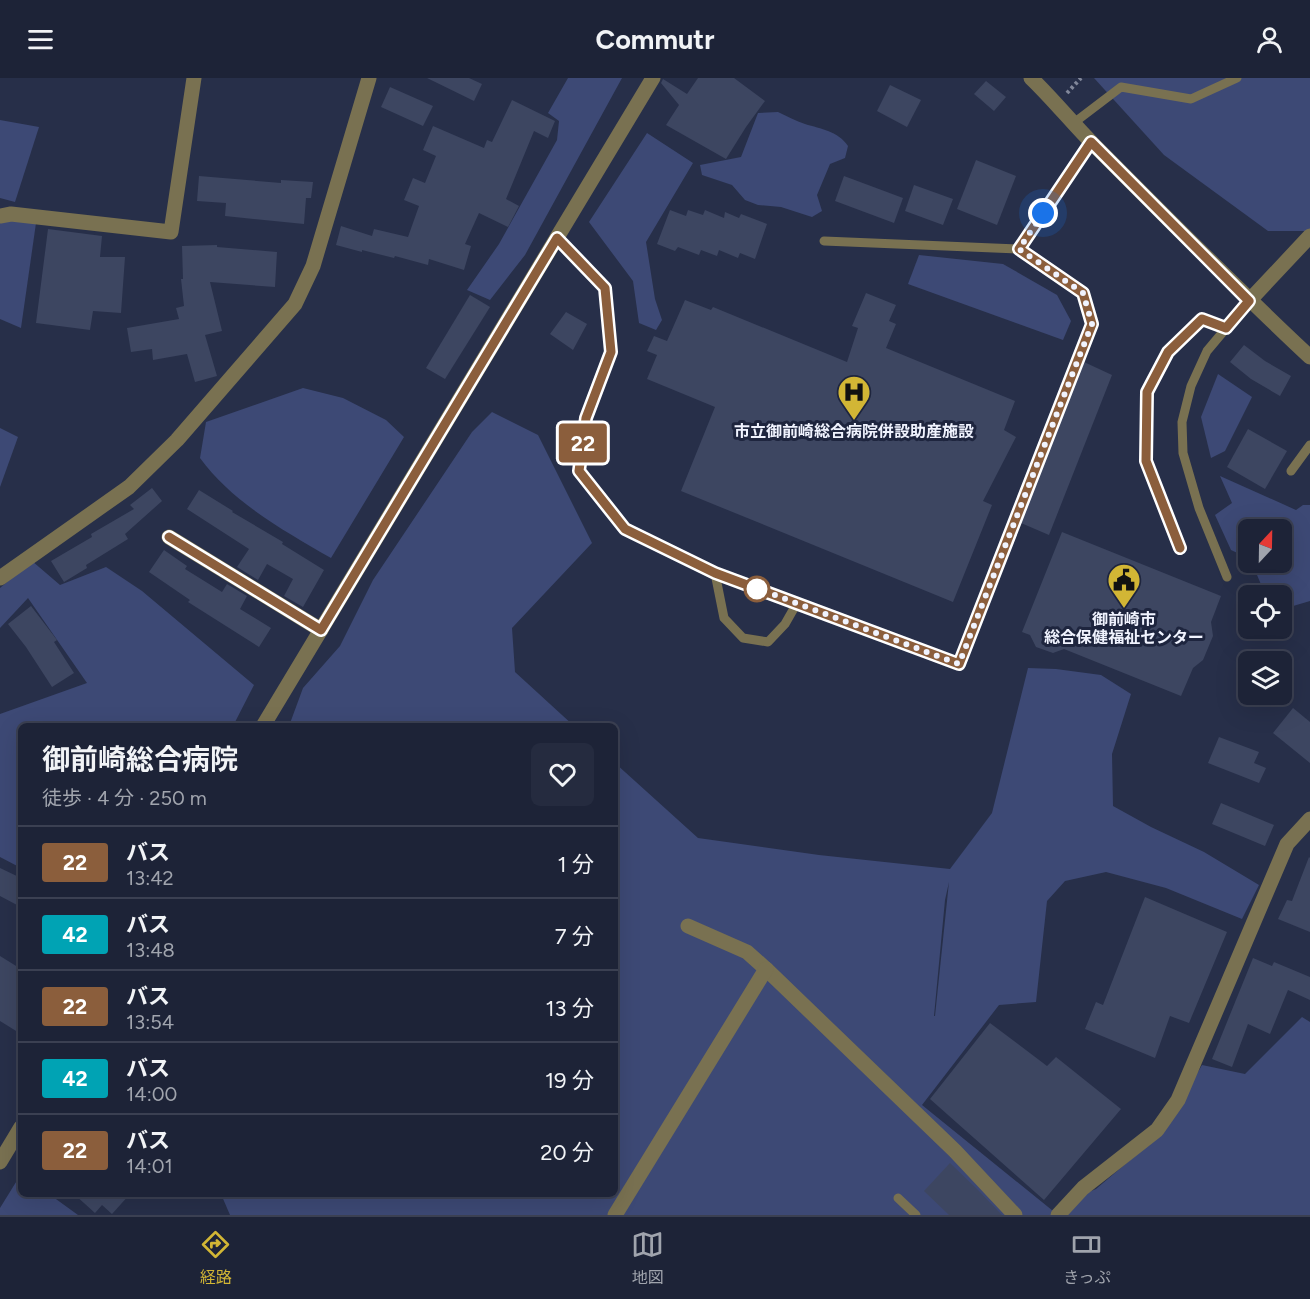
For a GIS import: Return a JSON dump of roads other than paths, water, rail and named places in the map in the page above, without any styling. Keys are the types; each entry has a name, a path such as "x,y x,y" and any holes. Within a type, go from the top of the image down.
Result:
{"street":[{"path":"0,216 10,214 171,232 194,78"},
{"path":"2,570 129,487 177,440 295,304 313,266 369,78"},
{"path":"265,723 653,78"},
{"path":"1031,78 1075,122 1091,142 1249,301 1310,357"},
{"path":"1249,301 1310,236"},
{"path":"169,537 321,630"},
{"path":"1058,1215 1083,1188 1157,1130 1178,1100 1287,844 1310,819"},
{"path":"688,926 747,952 955,1151 1015,1215"},
{"path":"615,1215 766,969"},
{"path":"0,1162 18,1132"}],"lane":[{"path":"1075,122 1121,87 1191,99 1237,78"},
{"path":"1019,249 1091,142"},
{"path":"557,238 605,288 611,352 586,418 579,471 625,529 715,573 959,664 1092,324 1083,293 1019,249 824,241"},
{"path":"1227,577 1199,508 1183,453 1182,422 1191,386 1207,351 1249,301"},
{"path":"1180,548 1146,461 1147,392 1168,352 1202,319 1226,328"},
{"path":"1291,471 1310,445"},
{"path":"715,573 724,618 743,638 768,642 785,624 797,603"},
{"path":"898,1198 916,1215"}],"place":[{"name":"市立御前崎総合病院併設助産施設","path":"854,421"},
{"name":"御前崎市 総合保健福祉センター","path":"1124,609"}]}
